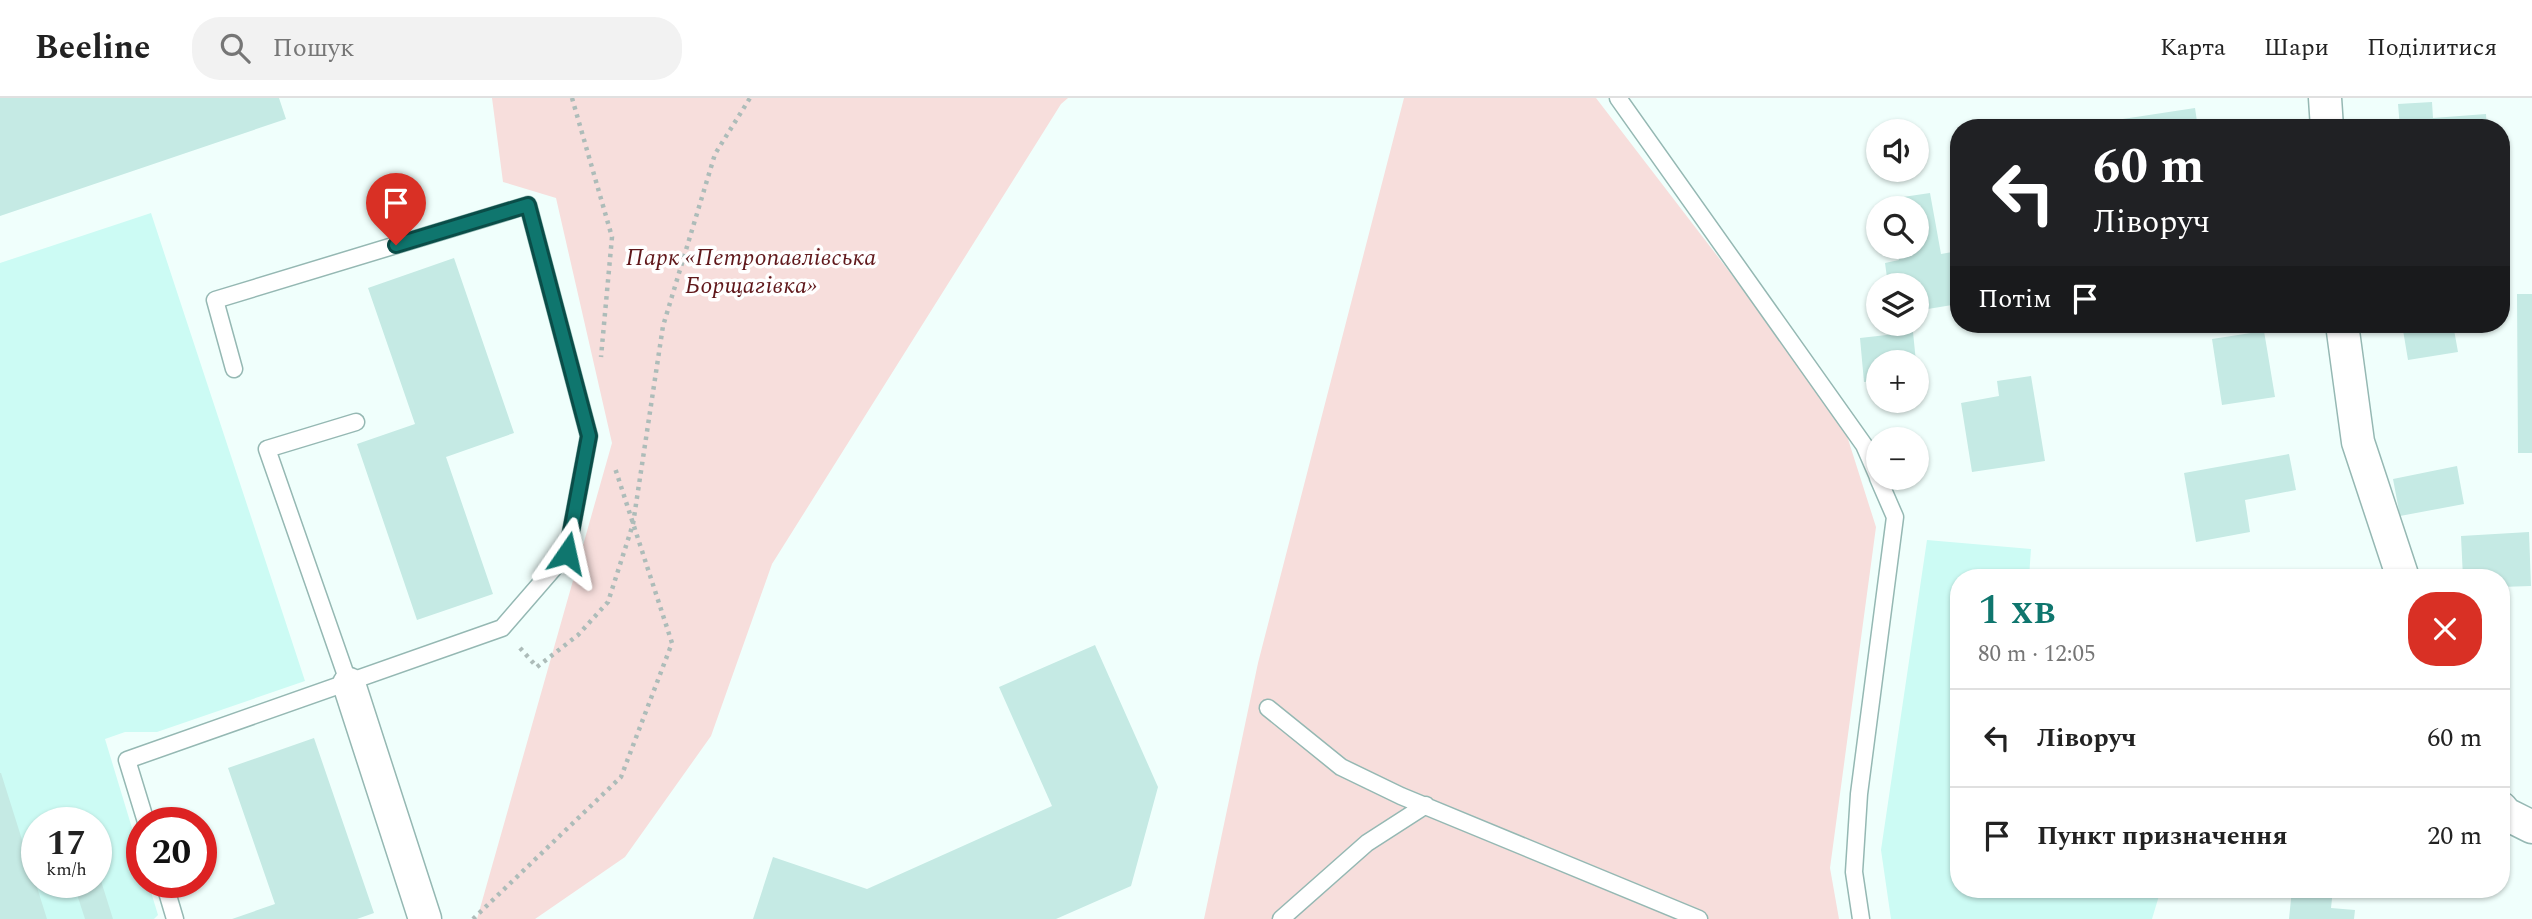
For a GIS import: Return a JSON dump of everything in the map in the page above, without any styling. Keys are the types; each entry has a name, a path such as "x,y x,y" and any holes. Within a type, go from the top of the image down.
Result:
{"street":[{"path":"2325,98 2326,119"},
{"path":"2343,333 2358,442 2400,569"},
{"path":"349,684 425,919"},
{"path":"2510,816 2532,827"}],"lane":[{"path":"1618,98 1866,450"},
{"path":"141,807 127,760 502,628 567,553 589,436 528,205 215,300 234,369"},
{"path":"349,684 267,449 356,422"},
{"path":"1861,919 1854,872 1859,794 1895,517 1883,490"},
{"path":"1268,708 1341,768 1699,919"},
{"path":"1281,919 1367,843 1426,805"},
{"path":"169,898 175,919"}],"path":[{"path":"502,628 537,667 578,635 608,603 633,524 663,326 715,154 750,98"}],"shaded area":[{"path":"151,213 305,681 157,732 125,732 105,739 126,808 126,898 153,898 158,915 154,919 0,919 0,263"},
{"path":"1927,540 2031,549 2030,569 1950,569 1950,898 2158,898 2152,919 1891,919 1881,850"}],"green space":[{"name":"Парк «Петропавлівська Борщагівка»","path":"492,98 1068,98 1061,104 772,564 711,736 625,857 535,919 477,919 612,443 556,198 503,182"},
{"path":"1404,98 1596,98 1841,417 1876,527 1830,868 1839,919 1204,919 1258,663"}],"building":[{"path":"0,98 279,98 286,119 0,216"},
{"path":"2432,102 2433,118 2486,114 2486,119 2399,119 2398,104"},
{"path":"2195,108 2197,119 2123,119"},
{"path":"1930,193 1941,254 1950,252 1950,305 1929,309 1929,273 1886,273 1885,263 1929,259 1929,196 1910,196"},
{"path":"454,258 514,433 446,457 493,594 417,620 357,444 415,424 368,288"},
{"path":"2517,294 2532,294 2532,453 2518,453"},
{"path":"2264,333 2275,397 2222,405 2212,339"},
{"path":"2404,333 2455,333 2458,352 2408,360"},
{"path":"1913,336 1915,350 1866,350 1864,382 1860,338"},
{"path":"2031,376 2045,461 1972,472 1961,403 1999,396 1997,381"},
{"path":"2289,454 2296,490 2245,500 2250,532 2196,542 2184,473"},
{"path":"2457,466 2464,504 2400,516 2393,479"},
{"path":"2529,532 2531,586 2510,587 2510,569 2463,569 2461,536"},
{"path":"1095,645 1158,787 1131,886 1056,919 753,919 773,857 867,889 1052,806 999,687"},
{"path":"314,738 374,913 357,919 232,919 275,904 228,768"},
{"path":"1,773 21,836 21,898 40,898 47,919 0,919"},
{"path":"78,898 106,898 113,919 85,919"},
{"path":"2291,898 2332,898 2331,908 2355,910 2354,919 2289,919"}],"route":[{"path":"396,245 528,205 589,436 567,553"}]}
